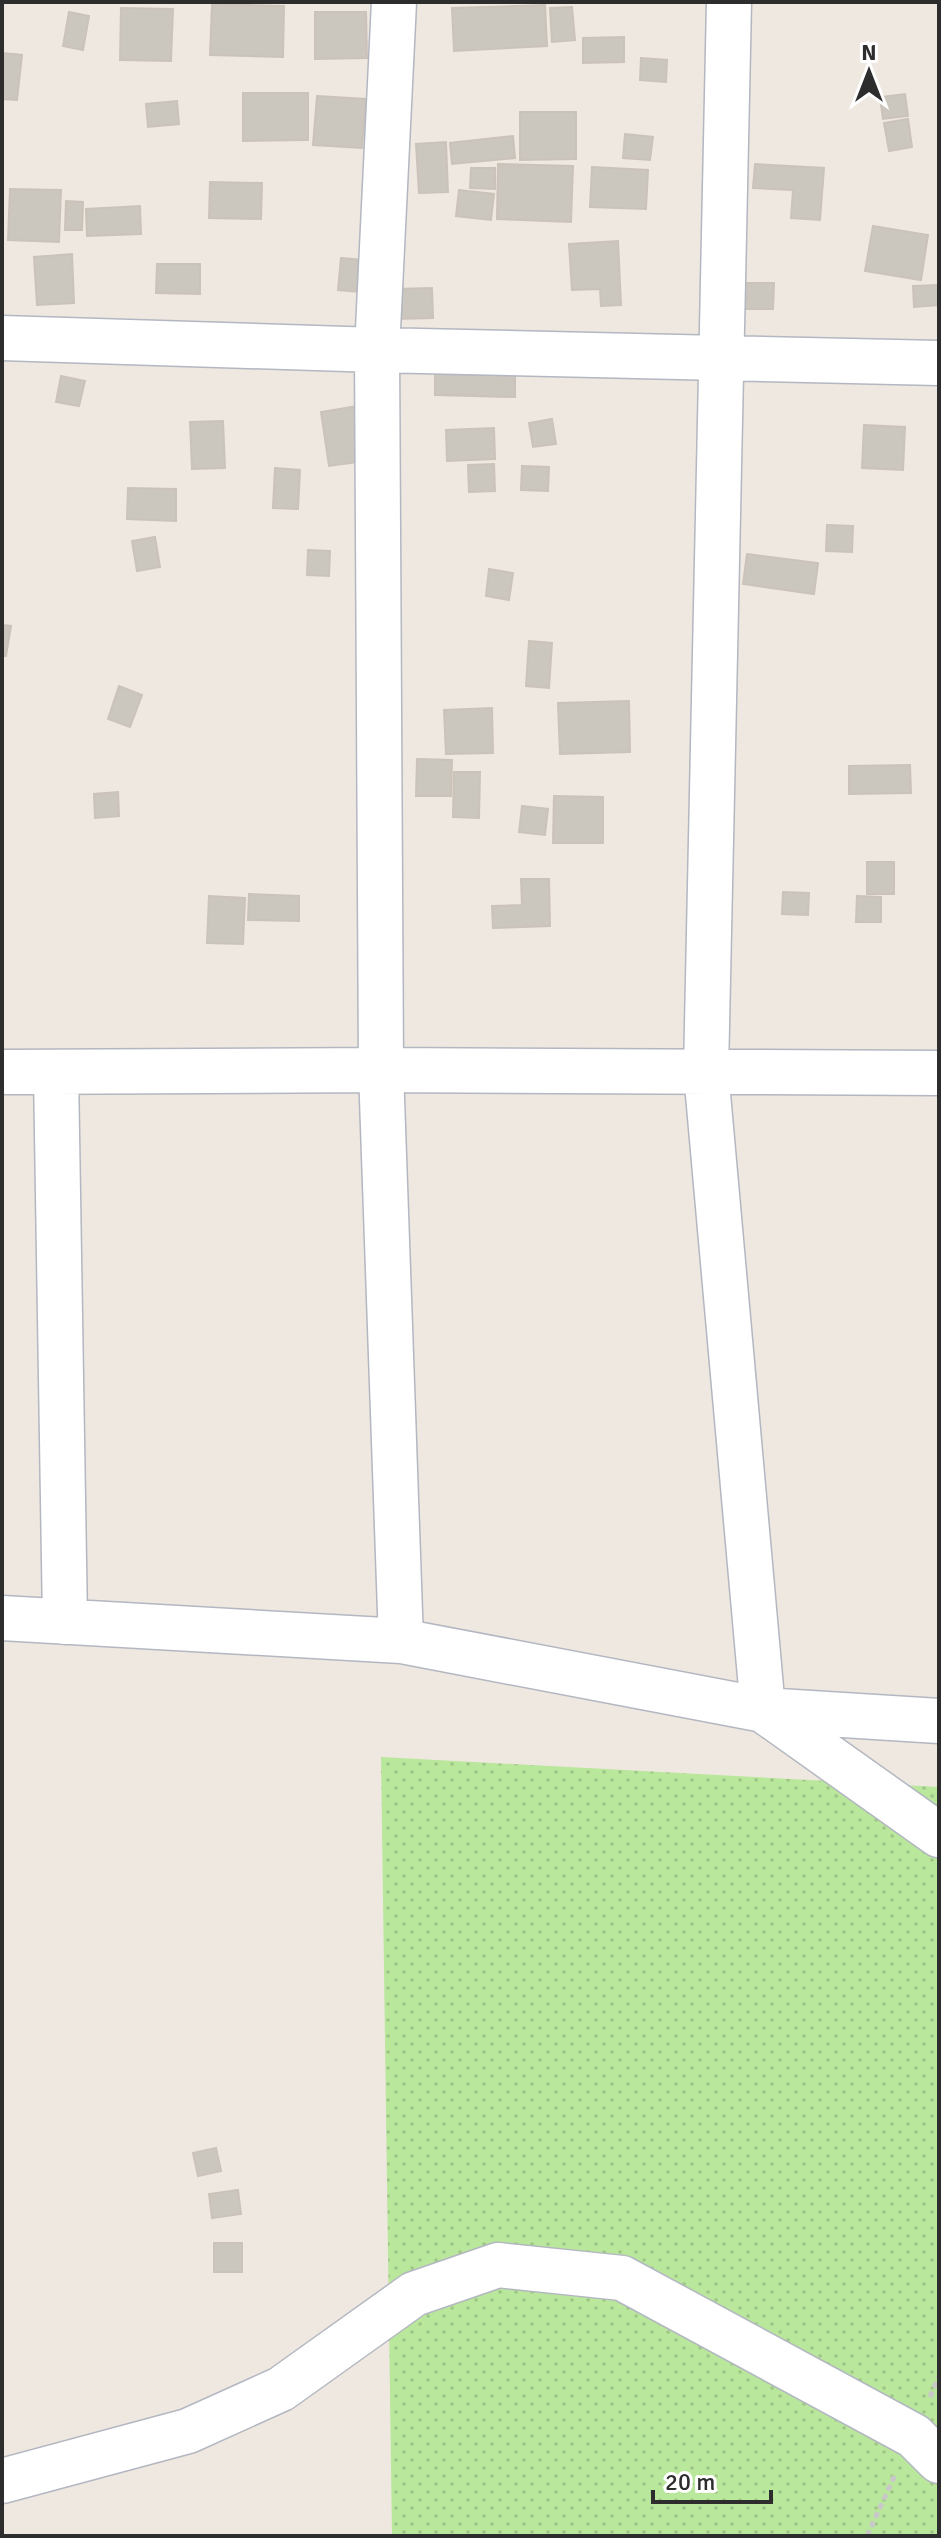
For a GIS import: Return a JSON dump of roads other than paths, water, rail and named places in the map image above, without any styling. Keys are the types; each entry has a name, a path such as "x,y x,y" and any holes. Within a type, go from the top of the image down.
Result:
{"street":[{"path":"394,2 377,350 381,1070 401,1641"},
{"path":"729,2 706,1072 763,1710 939,1835"},
{"path":"2,338 939,363"},
{"path":"2,1072 381,1070 939,1073"},
{"path":"56,1072 65,1622"},
{"path":"2,1618 401,1641 763,1710 939,1721"},
{"path":"2,2481 188,2431 281,2389 414,2294 498,2265 622,2278 914,2436 939,2461"}]}
